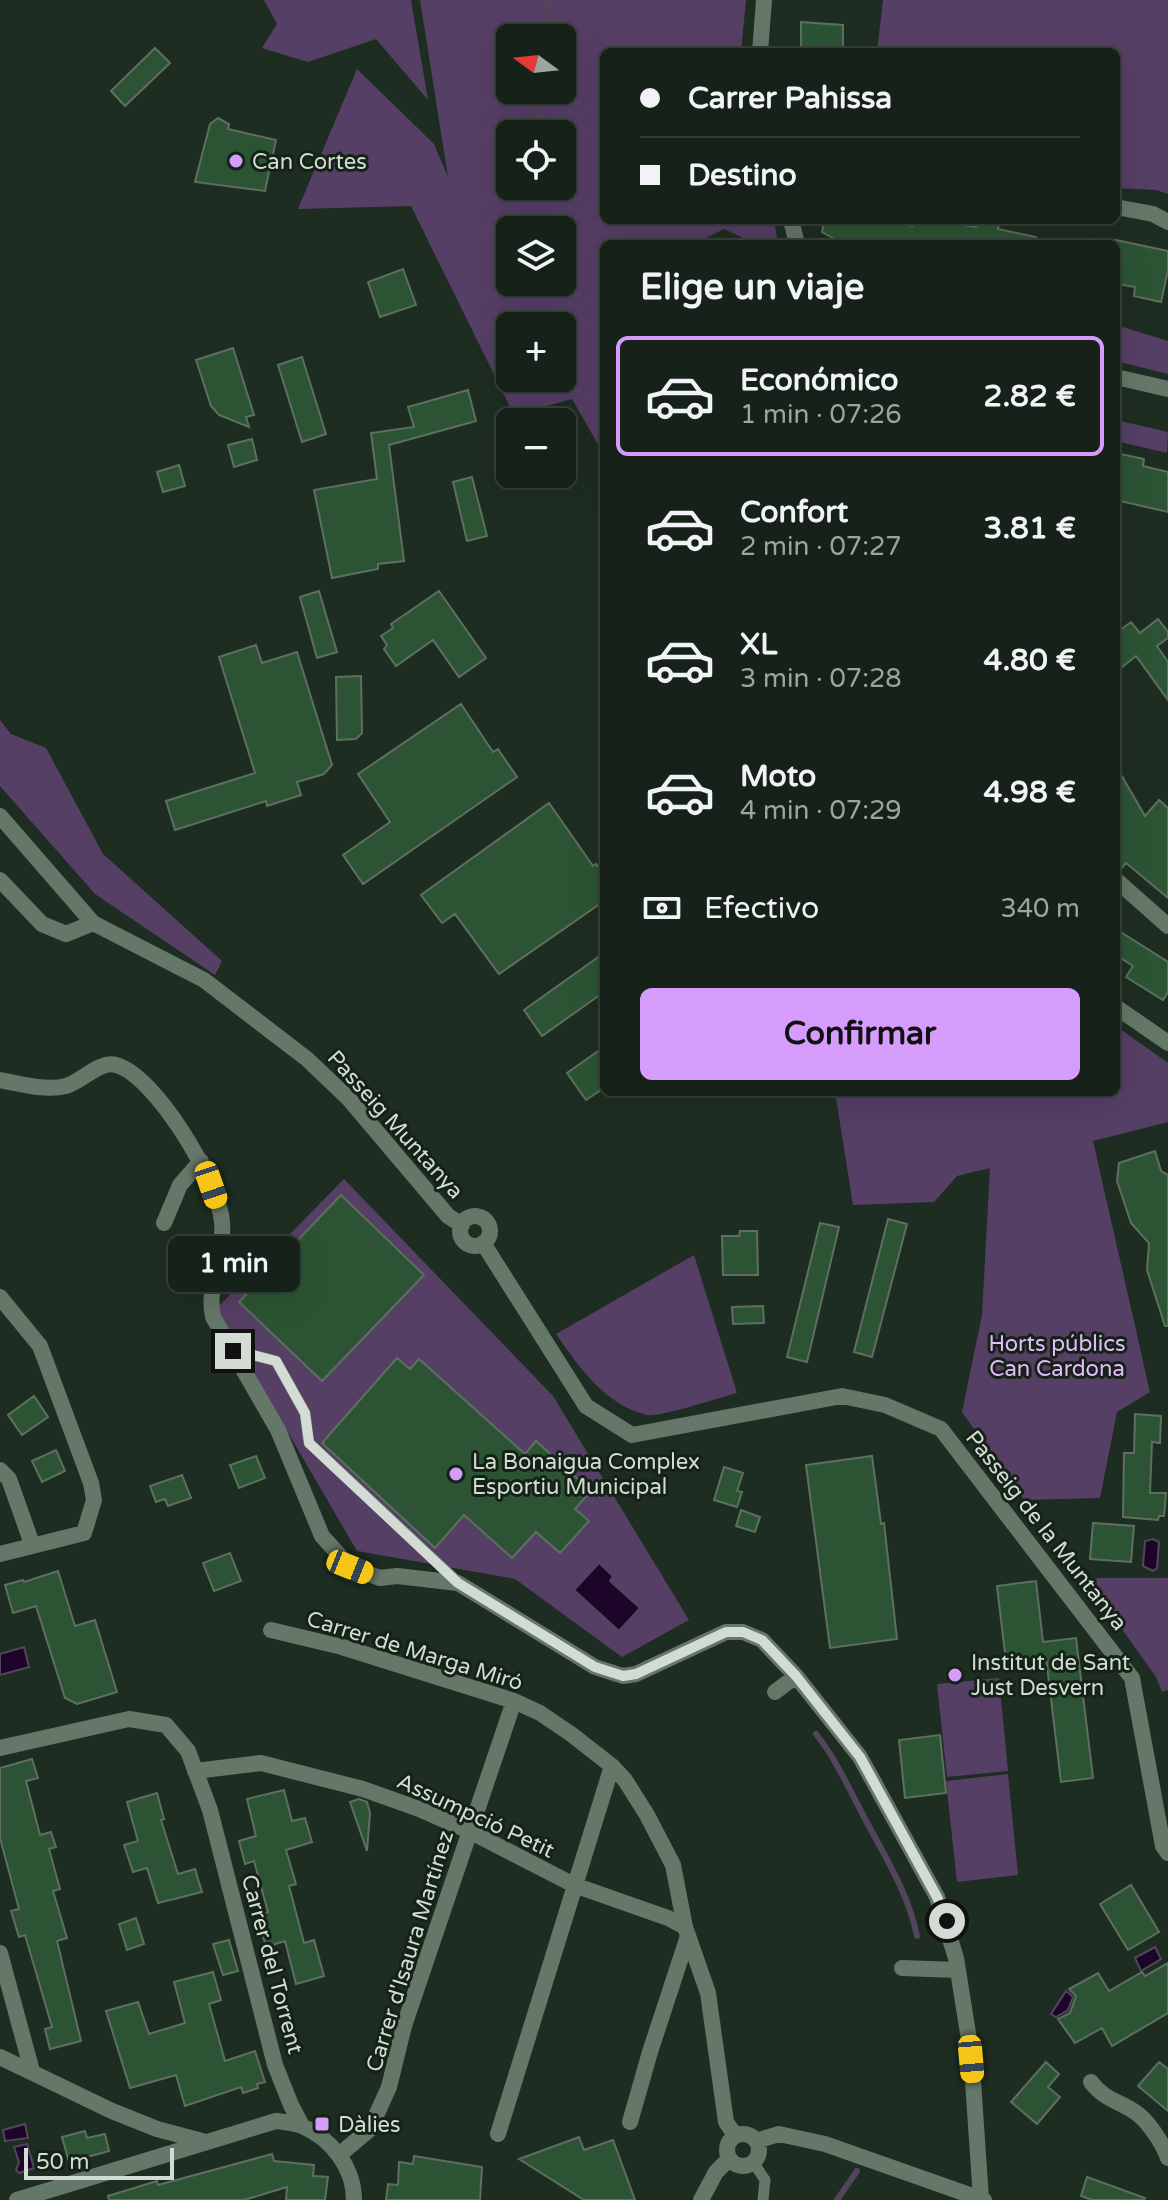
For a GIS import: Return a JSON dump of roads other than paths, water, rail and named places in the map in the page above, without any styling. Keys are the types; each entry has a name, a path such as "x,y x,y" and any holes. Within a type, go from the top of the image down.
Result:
{"street":[{"path":"760,48 764,0"},
{"path":"1120,208 1153,214 1168,222"},
{"path":"1120,378 1168,389"},
{"name":"Passeig Muntanya","path":"0,816 93,923 204,980 307,1059 349,1099 448,1216 462,1225 471,1217 486,1221 489,1236 483,1243 586,1406 632,1435 842,1396 885,1405 931,1424"},
{"path":"0,880 42,924 66,934 93,923"},
{"path":"1120,884 1168,926"},
{"path":"1120,1010 1168,1043"},
{"path":"0,1080 34,1087 66,1086 107,1065 116,1065 149,1089 201,1161 222,1218 223,1243 210,1305 213,1317 278,1430 322,1536 350,1567 380,1578 397,1576 458,1583 582,1660 623,1676 636,1674 718,1635 736,1631 762,1640 796,1676 860,1757 937,1897 947,1921 971,2052 983,2199 825,2144 779,2134 756,2141"},
{"path":"164,1223 180,1185 201,1161"},
{"path":"0,1297 40,1346 91,1483 94,1500 84,1533 0,1554"},
{"name":"Passeig de la Muntanya","path":"931,1424 941,1429 1132,1678 1163,1846 1168,1853"},
{"path":"0,1470 9,1479 32,1544"},
{"name":"Carrer de Marga Miró","path":"271,1630 342,1647 514,1701 561,1727 612,1766 625,1780 673,1865 686,1932 708,1993 726,2122 735,2135"},
{"path":"775,1692 796,1676"},
{"name":"Carrer d'Isaura Martínez","path":"339,2155 370,2129 389,2087 404,2026 514,1701"},
{"name":"Carrer del Torrent","path":"0,1748 129,1719 166,1725 188,1751 210,1810 275,2065 302,2126"},
{"name":"Assumpció Petit","path":"195,1771 261,1763 363,1789 469,1831 574,1885 668,1918 686,1932"},
{"path":"498,2134 612,1766"},
{"path":"630,2122 686,1932"},
{"path":"0,1953 32,2071"},
{"path":"902,1968 957,1970"},
{"path":"0,2057 112,2111 157,2129 204,2142"},
{"path":"1091,2082 1101,2095 1139,2115 1168,2158"},
{"path":"17,2200 276,2121 302,2126 328,2143 339,2155 354,2183 354,2200"},
{"path":"735,2135 748,2135 756,2141 759,2150 753,2162 740,2166 729,2159 727,2146 735,2135"},
{"path":"701,2200 716,2172 729,2159"}],"lane":[{"path":"238,1360 253,1355 276,1361 305,1413 309,1443 458,1583"},
{"path":"753,2162 765,2180 763,2200"}],"waterway":[{"path":"546,24 549,0"},
{"path":"541,104 541,120"},
{"path":"816,1734 836,1763 894,1874 908,1904 917,1936"},
{"path":"837,2200 857,2171"}],"place":[{"name":"Can Cortes","path":"236,161"},
{"name":"La Bonaigua Complex Esportiu Municipal","path":"456,1474"},
{"name":"Institut de Sant Just Desvern","path":"955,1675"},
{"name":"Dàlies","path":"322,2124"}],"park label":[{"name":"Horts públics Can Cardona","path":"1057,1356"}]}
